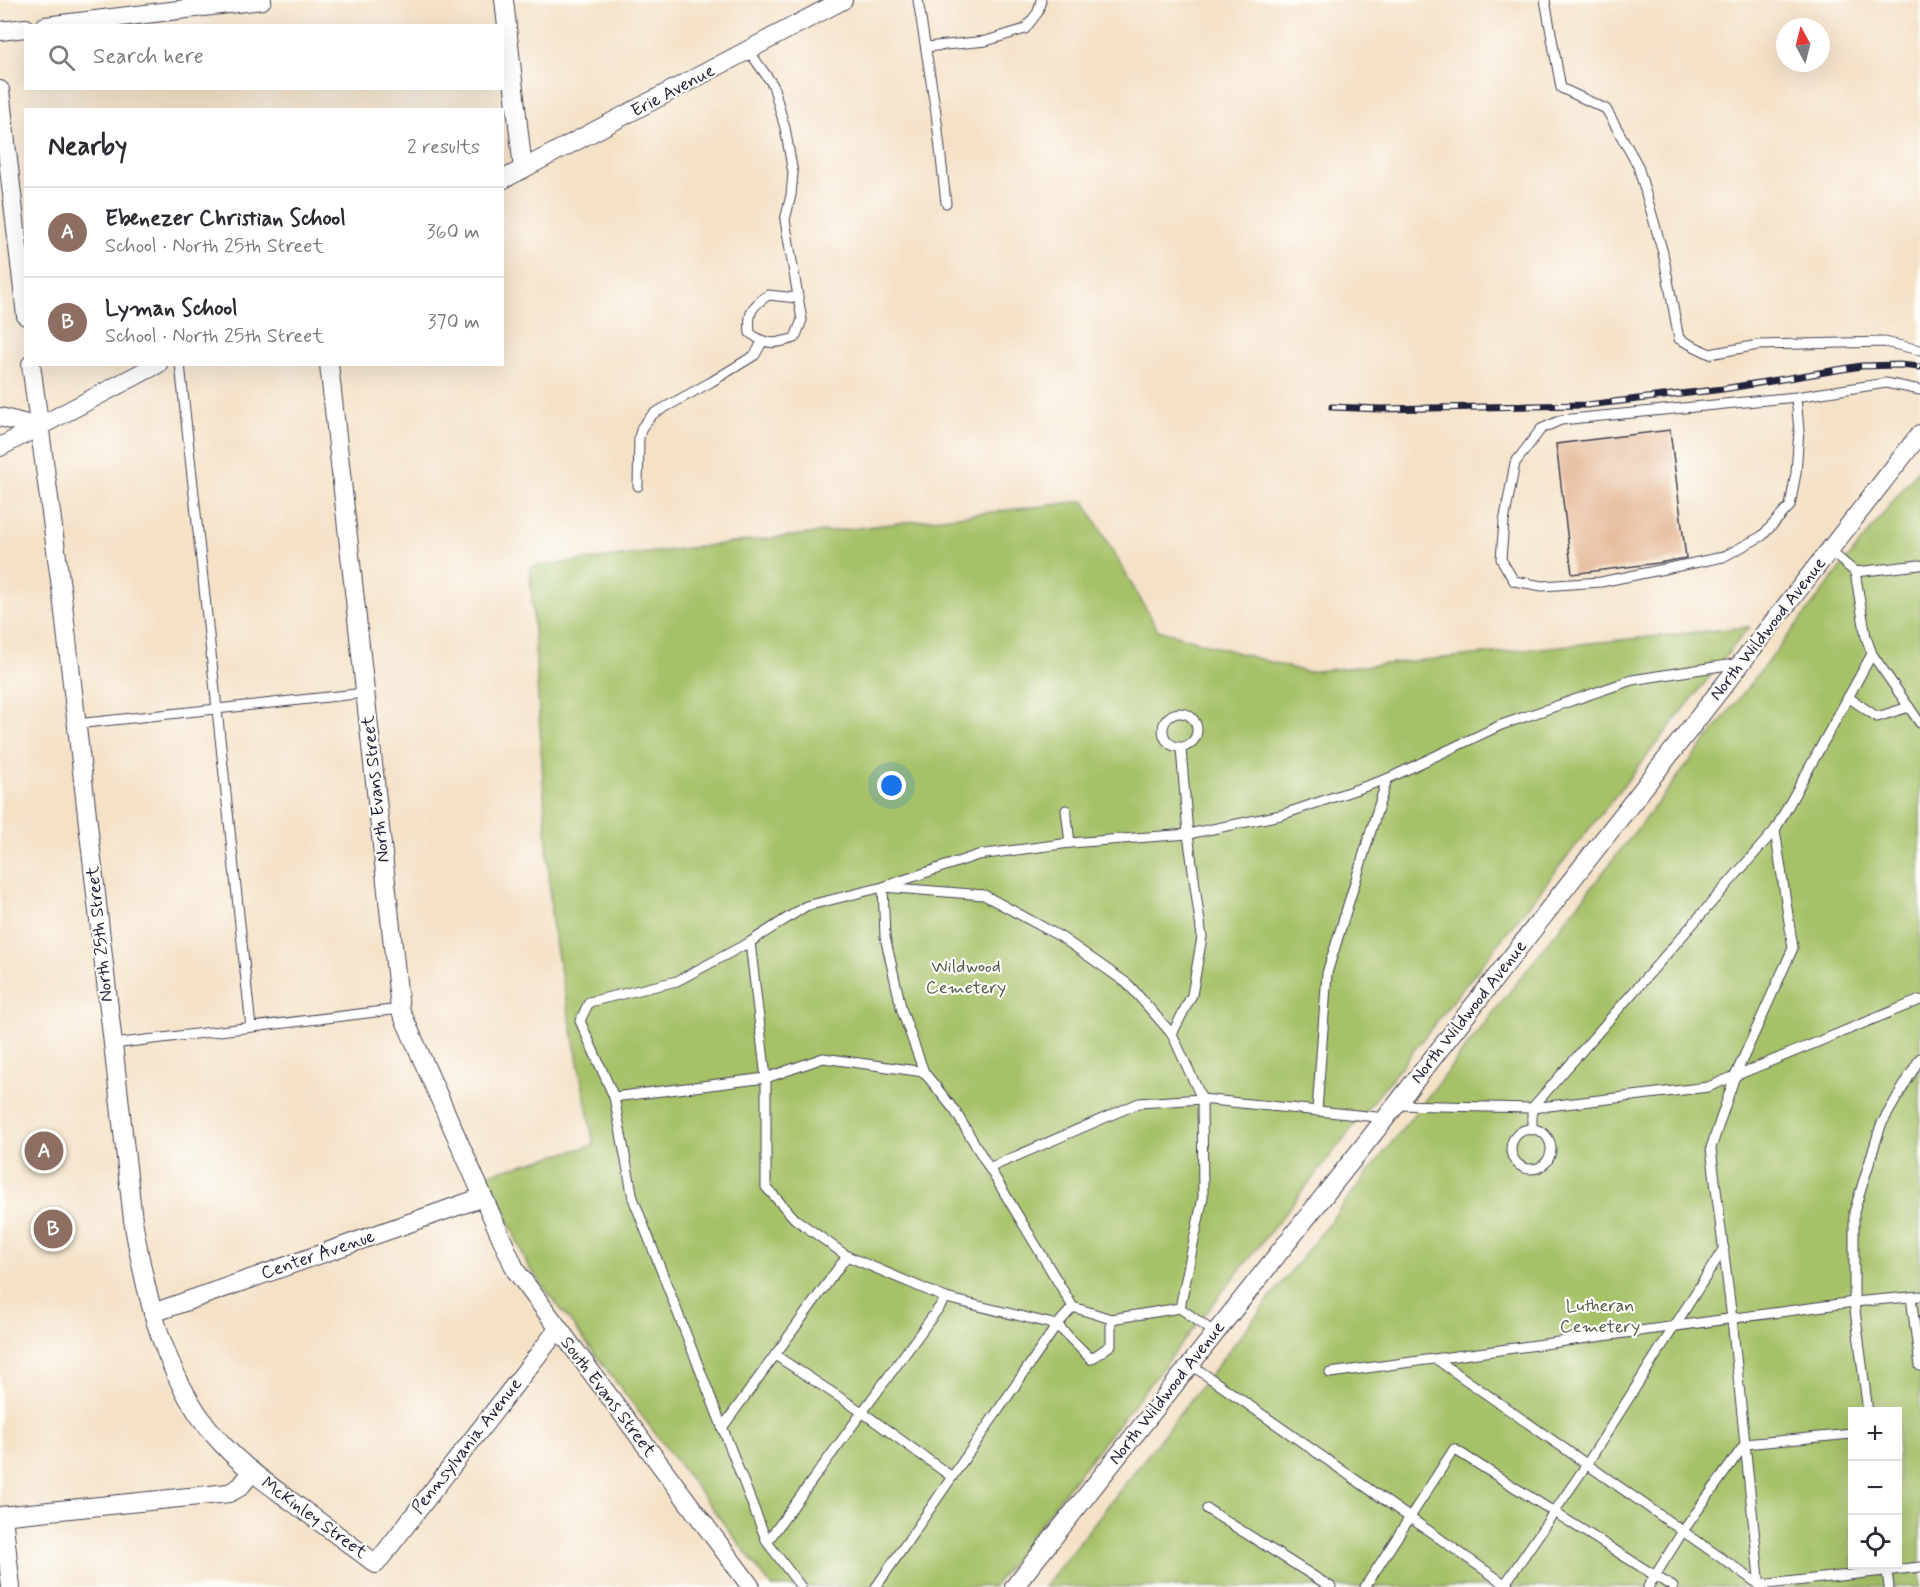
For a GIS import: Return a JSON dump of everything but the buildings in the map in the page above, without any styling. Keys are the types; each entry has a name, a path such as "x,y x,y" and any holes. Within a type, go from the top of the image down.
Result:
{"street":[{"path":"62,24 262,0"},
{"path":"504,0 523,169"},
{"name":"Erie Avenue","path":"504,179 843,0"},
{"path":"0,31 24,28"},
{"path":"0,90 24,299"},
{"name":"North 25th Street","path":"31,366 62,595 133,1220 141,1267 172,1368 186,1396 224,1446 252,1472"},
{"path":"0,447 154,366"},
{"name":"North Evans Street","path":"329,366 400,1009 483,1197"},
{"path":"0,417 38,427"},
{"name":"North Wildwood Avenue","path":"1014,1587 1391,1111 1920,434"},
{"name":"Center Avenue","path":"153,1312 483,1197"},
{"name":"South Evans Street","path":"483,1197 516,1271 751,1587"},
{"name":"Pennsylvania Avenue","path":"376,1564 558,1329"},
{"path":"11,1587 1,1516 229,1493 240,1486 252,1472"},
{"name":"McKinley Street","path":"252,1472 376,1564"}],"lane":[{"path":"918,0 946,203"},
{"path":"926,47 986,41 1025,29 1038,12 1041,0"},
{"path":"1545,0 1561,88 1606,109 1638,166 1663,253 1679,339 1710,354 1758,345 1872,342 1884,342 1920,350"},
{"path":"749,51 773,85 785,128 793,173 785,220 802,320 795,338 782,342 762,342 750,333 748,318 755,304 768,295 797,298"},
{"path":"638,486 639,437 642,427 653,414 755,355 762,342"},
{"path":"180,366 251,1027"},
{"path":"1796,396 1799,431 1796,473 1790,506 1762,536 1723,557 1601,582 1542,586 1514,581 1501,559 1504,522 1515,463 1541,429 1561,420 1796,396 1886,383 1920,390"},
{"path":"1829,550 1855,572 1866,637 1872,654 1920,723"},
{"path":"1855,572 1920,565"},
{"path":"1532,1130 1532,1108 1776,830 1872,654"},
{"path":"801,1587 767,1542 633,1198 614,1097 579,1021 589,1002 677,981 750,942 806,906 883,887 978,855 1070,843 1188,834 1281,815 1387,779 1501,725 1632,680 1742,663"},
{"path":"76,724 365,693"},
{"path":"1848,697 1877,717 1909,707"},
{"path":"1172,1034 1192,995 1202,937 1188,834 1181,747"},
{"path":"1317,1111 1328,973 1387,779"},
{"path":"1066,810 1070,843"},
{"path":"1760,1586 1732,1319 1711,1148 1736,1076 1793,948 1776,830"},
{"path":"883,887 984,895 1061,937 1128,984 1172,1034 1202,1099 1203,1197 1180,1308"},
{"path":"883,887 885,937 902,1011 924,1072 955,1111 1073,1307 1111,1319 1180,1308 1215,1333"},
{"path":"750,942 766,1078 766,1187 795,1220 847,1256 946,1298 1057,1325 1091,1359 1111,1345 1111,1319"},
{"path":"989,1168 1139,1103 1202,1099 1317,1111 1532,1108 1708,1087 1920,1000"},
{"path":"113,1044 400,1009"},
{"path":"614,1097 766,1078 823,1058 924,1072"},
{"path":"1867,1407 1854,1302 1854,1212 1881,1125 1920,1058"},
{"path":"1532,1130 1545,1135 1549,1140 1551,1153 1544,1164 1532,1169 1520,1166 1515,1161 1512,1149 1520,1133 1532,1130"},
{"path":"1190,1365 1507,1586 1724,1248"},
{"path":"723,1428 847,1256"},
{"path":"1330,1373 1854,1302 1916,1296 1920,1366"},
{"path":"767,1542 946,1298"},
{"path":"876,1587 1057,1325 1073,1307"},
{"path":"775,1355 862,1412 952,1477"},
{"path":"1436,1359 1760,1586 1880,1569"},
{"path":"1648,1587 1683,1531 1745,1444 1848,1434"},
{"path":"1365,1587 1454,1449 1673,1587"},
{"path":"1207,1509 1331,1587"},
{"path":"1902,1568 1920,1567"},
{"path":"1887,1569 1889,1587"}],"green space":[{"name":"Lutheran Cemetery","path":"1920,467 1920,1587 1044,1587"},
{"name":"Wildwood Cemetery","path":"1084,501 1158,630 1306,672 1749,627 1068,1487 993,1587 772,1587 528,1266 488,1174 594,1145 552,926 530,567"}],"railway":[{"path":"1332,407 1380,409 1587,405 1723,389 1861,366 1920,367"}],"place":[{"name":"Ebenezer Christian School","path":"44,1151"},
{"name":"Lyman School","path":"53,1229"}]}
